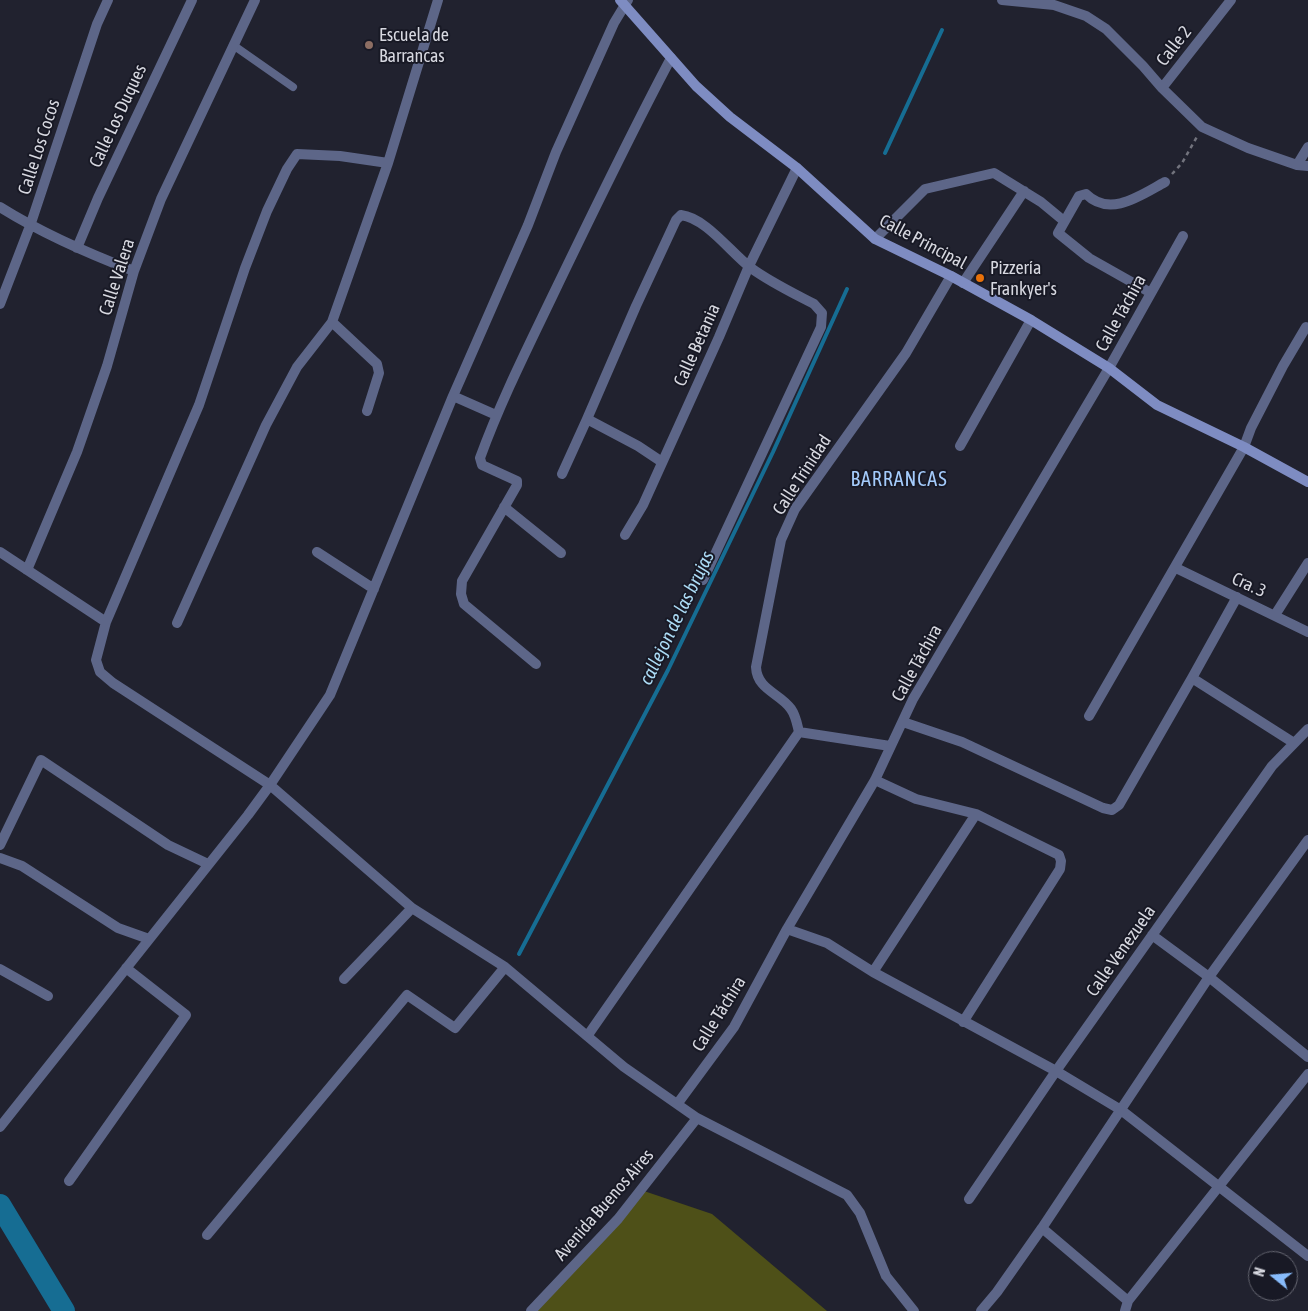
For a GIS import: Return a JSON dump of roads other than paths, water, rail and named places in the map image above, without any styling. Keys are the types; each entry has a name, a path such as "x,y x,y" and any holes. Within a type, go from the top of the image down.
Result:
{"street":[{"name":"Calle Los Cocos","path":"0,304 30,226 97,24 108,0"},
{"name":"Calle Los Duques","path":"77,248 98,198 192,0"},
{"name":"Calle Valera","path":"27,570 78,452 107,366 134,271 161,198 255,0"},
{"path":"176,623 266,425 297,367 332,322 388,163 438,0"},
{"path":"1002,0 1055,2 1086,16 1106,30 1202,128 1248,148 1297,165 1308,166"},
{"name":"Calle 2","path":"1162,88 1231,0"},
{"path":"0,1128 270,785 330,694 453,396 528,225 556,152 624,2"},
{"name":"Calle Principal","path":"624,2 696,86 730,118 797,168 875,239 951,276 1031,320 1109,368 1157,406 1244,447 1308,482"},
{"path":"536,664 464,604 461,594 462,581 518,483 482,465 480,462 496,415 613,168 671,58"},
{"path":"1297,165 1308,148"},
{"path":"388,163 340,156 297,154 287,169 267,211 245,268 199,405 106,622 96,660 100,672 113,683 270,785 412,908 505,967 624,1066 697,1118 847,1194 860,1213 886,1276 914,1311"},
{"name":"Calle Betania","path":"625,535 644,505 749,266 797,168"},
{"path":"875,239 925,189 994,173 1024,191 1064,221"},
{"path":"1151,293 1089,258 1058,232 1079,196 1086,194 1093,201 1118,205 1137,198 1165,182"},
{"path":"963,283 1024,191"},
{"path":"0,208 30,226 77,248 134,271"},
{"path":"562,474 676,220 681,216 690,216 724,242 749,266 814,304 822,313 821,327 704,580"},
{"name":"Calle Táchira","path":"678,1103 734,1027 787,930 875,780 913,699 1109,368 1182,236"},
{"name":"Calle Trinidad","path":"798,732 796,719 791,708 762,684 756,676 756,667 781,540 795,508 906,353 951,276"},
{"path":"960,446 1031,320"},
{"path":"332,322 380,368 367,411"},
{"path":"1089,716 1244,447 1251,428 1283,366 1306,327"},
{"path":"453,396 496,415"},
{"path":"586,419 638,446 662,462"},
{"path":"504,507 561,553"},
{"path":"0,552 106,622"},
{"path":"317,552 374,589"},
{"path":"1275,615 1308,563"},
{"name":"Cra. 3","path":"1176,568 1308,632"},
{"path":"903,722 962,742 1103,808 1112,810 1119,805 1237,597"},
{"path":"1192,678 1294,743"},
{"name":"Calle Venezuela","path":"969,1198 1056,1071 1272,766 1308,729"},
{"path":"588,1035 798,732 890,746"},
{"path":"0,845 41,760 168,845 208,864"},
{"path":"875,780 916,799 976,814 1059,855 1061,861 1060,869 963,1022"},
{"path":"873,972 976,814"},
{"path":"981,1311 997,1292 1042,1228 1209,977 1308,840"},
{"path":"0,858 22,866 118,928 149,939"},
{"path":"344,980 412,908"},
{"path":"787,930 827,943 873,972 1056,1071 1121,1110 1308,1256"},
{"path":"1152,935 1209,977 1308,1057"},
{"path":"207,1235 407,995 455,1028 505,967"},
{"path":"69,1181 186,1015 126,968"},
{"path":"0,969 48,996"},
{"path":"1042,1228 1127,1306 1308,1074"},
{"name":"Avenida Buenos Aires","path":"531,1311 618,1219 697,1118"}],"lane":[{"path":"233,45 293,87"}],"waterway":[{"name":"callejon de las brujas","path":"885,153 942,30"},
{"name":"callejon de las brujas","path":"519,954 668,670 773,452 847,289"},
{"path":"0,1205 64,1311"}],"place":[{"name":"Escuela de Barrancas","path":"369,45"},
{"name":"Pizzería Frankyer's","path":"980,278"}],"district":[{"name":"BARRANCAS","path":"899,480"}]}
